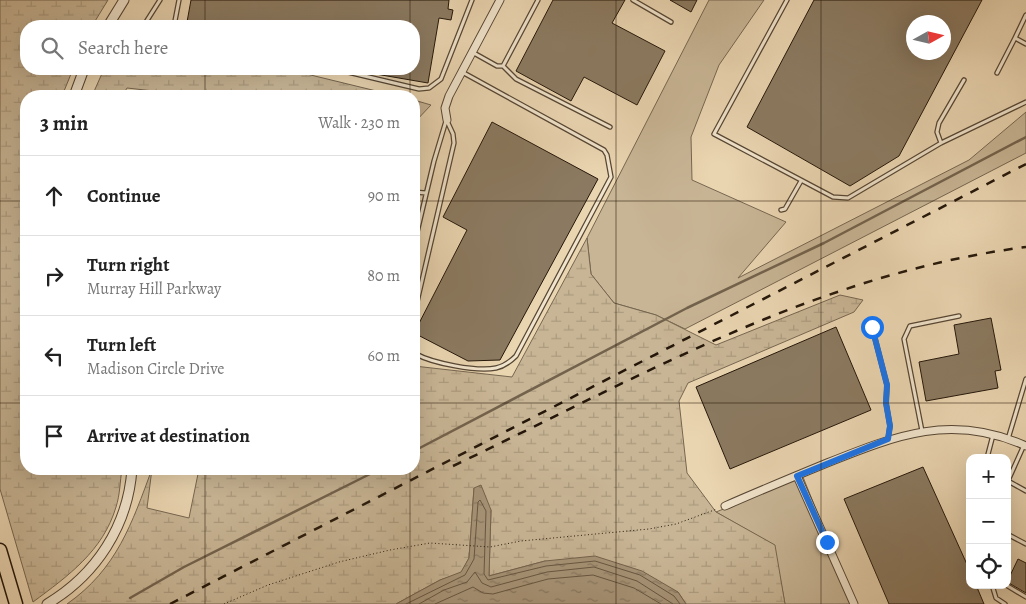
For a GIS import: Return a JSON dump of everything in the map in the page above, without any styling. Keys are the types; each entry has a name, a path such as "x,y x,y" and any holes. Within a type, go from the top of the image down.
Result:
{"highway":[{"path":"1,553 16,604"}],"street":[{"path":"112,20 124,0"},
{"path":"447,120 446,102 500,0"},
{"path":"76,90 82,75"},
{"path":"725,506 888,439 922,431 956,430 993,435 1025,445"},
{"path":"47,604 80,580 110,542 126,506 131,475"},
{"path":"797,476 854,604"}],"lane":[{"path":"147,20 160,0"},
{"path":"175,20 179,0"},
{"path":"360,75 419,89 429,88 441,78 472,0"},
{"path":"503,66 538,0"},
{"path":"633,0 671,22"},
{"path":"786,0 714,134 833,197 848,198 941,143 1026,102"},
{"path":"997,73 1026,15"},
{"path":"1015,38 1026,44"},
{"path":"472,52 497,66 503,66 516,79 610,127"},
{"path":"420,356 429,361 486,369 510,363 516,356 611,177 607,155 604,150 462,71"},
{"path":"941,143 937,132 939,123 964,80"},
{"path":"420,219 447,120"},
{"path":"420,289 454,143 453,134 447,120"},
{"path":"781,210 785,209 801,181"},
{"path":"420,192 426,193"},
{"path":"922,431 904,339 910,326 959,316"},
{"path":"872,327 887,385 886,403 890,426 888,439"},
{"path":"1008,439 1026,379"},
{"path":"988,454 993,435"},
{"path":"1011,475 1025,445"},
{"path":"1011,484 1026,491"},
{"path":"1011,536 1026,544"},
{"path":"1011,588 1026,597"},
{"path":"993,589 996,598 1005,604"}],"path":[{"path":"224,604 268,585 339,562 381,552 430,543 490,547 521,541 649,530 683,522 725,506"}],"green space":[{"path":"0,0 108,0 96,20 20,20 20,75 71,75 64,90 20,90 20,475 121,475 117,502 110,523 93,550 71,572 33,602 0,489"},
{"path":"709,0 764,0 719,65 691,137 692,180 786,222 738,278 969,160 1026,112 1026,153 685,329 656,315 614,303 591,274 587,238"},
{"path":"101,75 311,75 372,90 145,90 127,88 126,90 95,90"},
{"path":"420,102 431,105 420,117"},
{"path":"587,238 591,274 614,303 656,315 716,345 840,295 863,300 854,312 688,383 679,401 687,473 716,512 775,545 785,604 686,604 678,592 545,561 489,576 491,510 474,488 469,558 461,573 440,580 396,604 67,604 99,576 111,560 130,526 150,475 151,475 147,508 189,518 198,475 420,475 420,367 512,377"},
{"path":"803,477 854,604 785,604 774,545 716,512"}],"water":[{"path":"481,485 491,510 489,576 545,561 595,556 642,571 678,592 686,604 396,604 440,580 461,572 469,558 474,488"}],"building":[{"path":"191,0 449,0 448,9 453,10 451,20 439,18 428,83 381,75 420,75 420,20 187,20"},
{"path":"553,0 625,0 612,23 665,51 637,105 584,77 571,101 516,71"},
{"path":"670,0 697,0 691,12"},
{"path":"814,0 982,0 951,58 951,15 906,15 906,60 950,60 899,156 850,186 747,127"},
{"path":"492,122 598,179 500,360 468,361 420,336 420,321 467,230 443,217"},
{"path":"991,318 1001,370 995,371 998,388 926,401 919,362 959,354 954,325"},
{"path":"836,327 871,410 730,469 696,387"},
{"path":"923,467 966,562 966,589 978,589 984,604 889,604 844,499"},
{"path":"1018,559 1026,563 1026,593 1011,584 1011,574"}],"waterway":[{"path":"420,448 687,308 824,243 1026,137"},
{"path":"130,598 184,567 368,475"}],"railway":[{"path":"170,604 1026,164"},
{"path":"453,466 661,365 731,333 802,305 874,280 949,261 1026,247"}],"route":[{"path":"827,542 797,476 888,439 890,426 886,403 887,385 872,327"}]}
